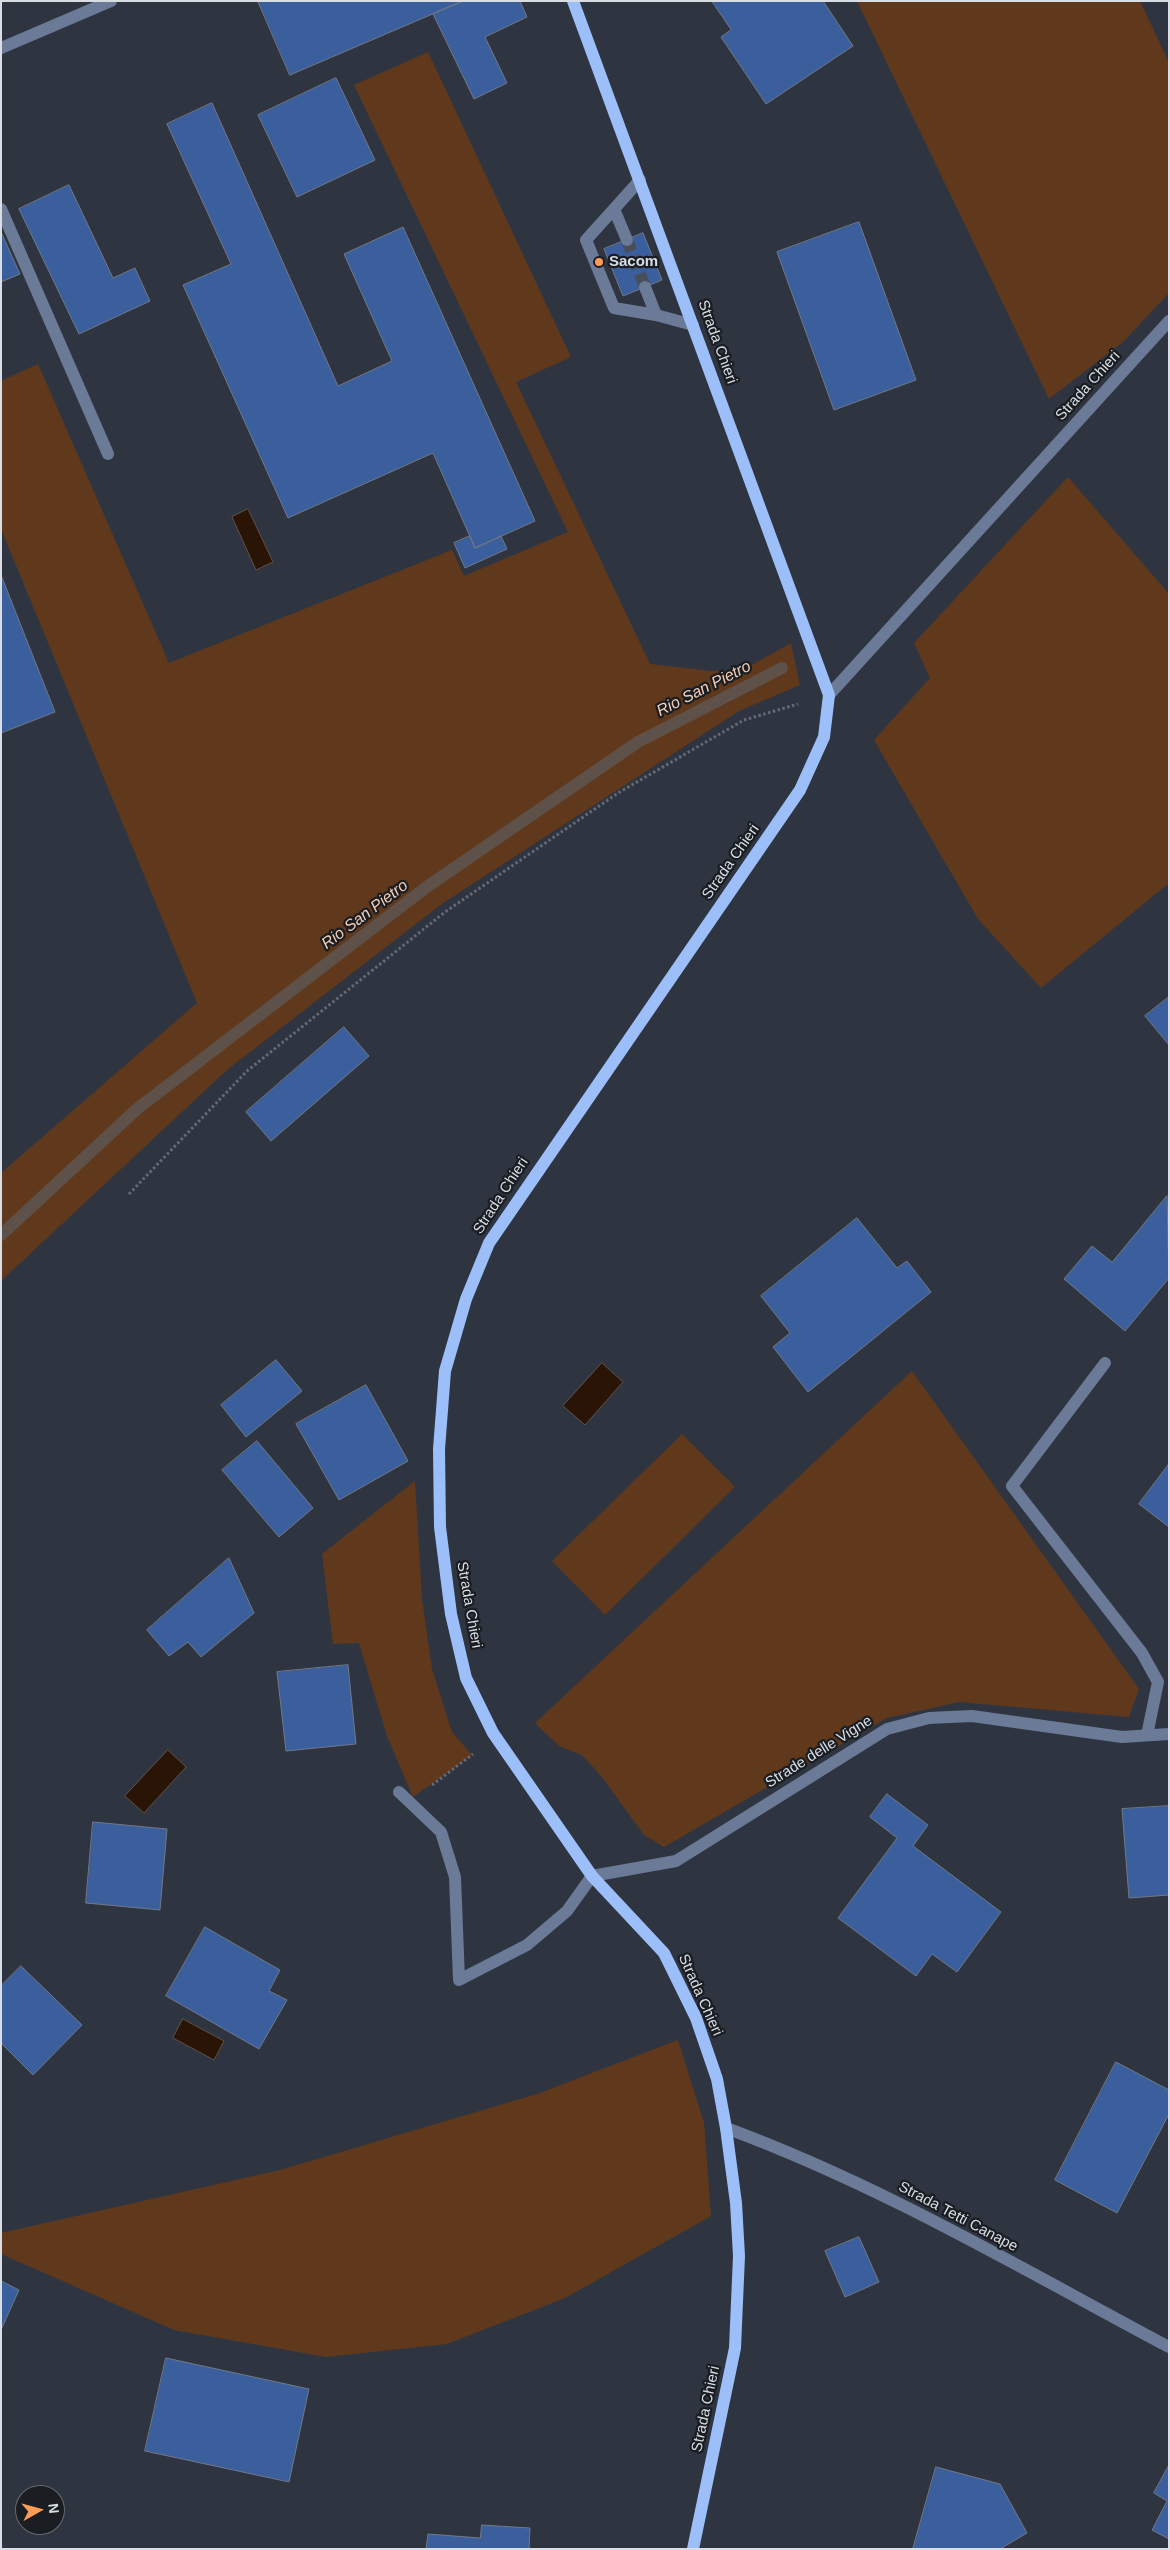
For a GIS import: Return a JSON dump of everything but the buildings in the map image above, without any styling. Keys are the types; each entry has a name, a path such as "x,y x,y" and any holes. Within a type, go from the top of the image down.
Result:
{"main road":[{"name":"Strada Chieri","path":"573,1 830,695 824,737 800,790 489,1243 466,1299 445,1371 439,1449 440,1527 451,1614 466,1678 494,1733 592,1876 664,1953 696,2018 717,2079 736,2203 739,2256 735,2348 693,2549"}],"street":[{"path":"1,48 110,1"},
{"path":"640,180 586,240 614,308 656,315 693,325"},
{"path":"1,209 108,454"},
{"path":"614,209 626,240"},
{"path":"645,287 656,315"},
{"name":"Strada Chieri","path":"830,695 1169,321"},
{"path":"1104,1363 1012,1486 1142,1653 1158,1682 1147,1736"},
{"name":"Strade delle Vigne","path":"592,1876 676,1861 887,1729 929,1718 972,1716 1122,1737 1169,1734"},
{"path":"403,1796 441,1832 455,1877 459,1980 527,1945 567,1911 592,1876"},
{"name":"Strada Tetti Canape","path":"726,2128 796,2155 868,2187 1169,2347"}],"path":[{"path":"129,1194 247,1072 336,997 445,912 618,793 744,720 830,695"},
{"path":"403,1796 431,1786 474,1754"}],"shaded area":[{"path":"857,1 1140,1 1169,63 1169,293 1123,342 1049,399"},
{"path":"428,52 571,357 516,382 650,664 712,671 743,670 791,643 800,685 739,711 443,903 228,1069 1,1281 1,1173 197,1003 1,529 1,381 38,364 169,663 452,550 464,576 568,532 354,85"},
{"path":"1068,477 1169,594 1169,883 1041,988 978,919 874,740 930,678 914,643"},
{"path":"248,509 273,562 256,570 232,517"},
{"path":"602,1363 623,1382 585,1425 563,1406"},
{"path":"912,1371 1139,1689 1129,1717 959,1702 887,1718 664,1847 644,1835 602,1777 582,1755 559,1746 535,1723"},
{"path":"682,1434 735,1487 605,1615 552,1561"},
{"path":"415,1481 422,1599 432,1669 452,1732 472,1755 413,1797 387,1736 359,1643 333,1644 322,1554"},
{"path":"168,1750 186,1767 144,1813 125,1796"},
{"path":"183,2019 224,2041 214,2060 173,2038"},
{"path":"678,2040 704,2123 711,2216 565,2298 447,2344 326,2357 174,2330 1,2254 1,2233 280,2170 537,2094"}],"waterway":[{"name":"Rio San Pietro","path":"1,1235 137,1109 428,886 638,742 782,668"}],"tunnel":[{"path":"627,240 645,287"}],"place":[{"name":"Sacom","path":"599,262"}]}
